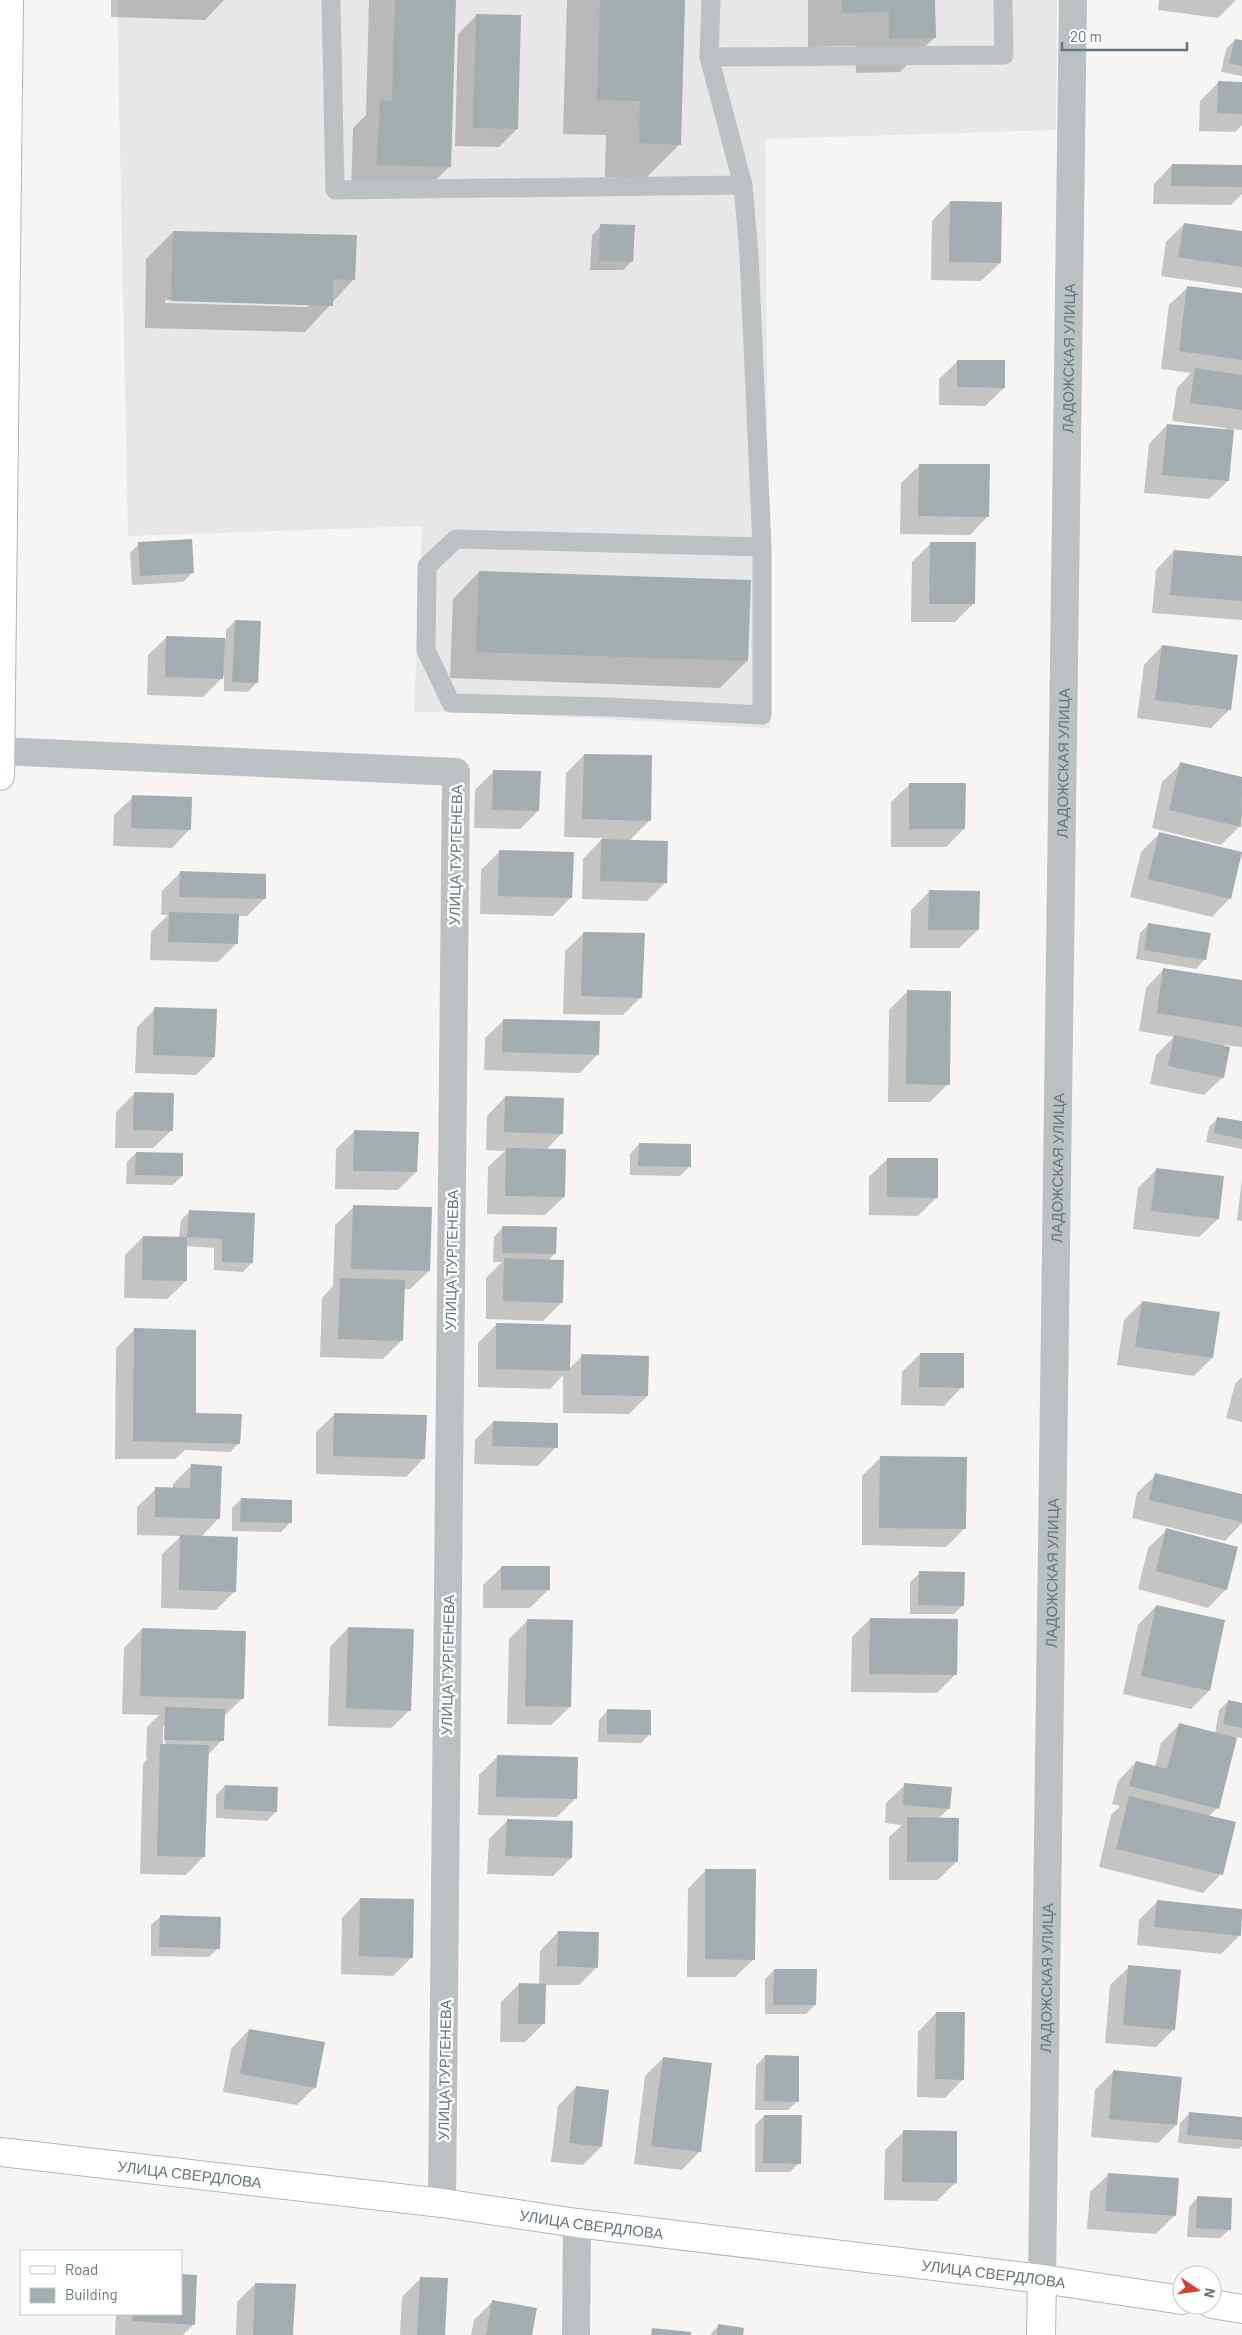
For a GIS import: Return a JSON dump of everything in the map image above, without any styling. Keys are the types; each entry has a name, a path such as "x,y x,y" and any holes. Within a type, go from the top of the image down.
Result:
{"street":[{"path":"0,776 9,0"},
{"name":"ЛАДОЖСКАЯ УЛИЦА","path":"1041,2335 1073,0"},
{"name":"УЛИЦА ТУРГЕНЕВА","path":"0,751 456,772 442,2203"},
{"name":"УЛИЦА СВЕРДЛОВА","path":"0,2152 442,2203 578,2223 1042,2279 1172,2298"},
{"path":"576,2335 578,2223"},
{"path":"1222,2306 1242,2309"}],"lane":[{"path":"331,0 335,190 743,185"},
{"path":"711,0 709,57 743,185 748,255 762,547 762,715 612,707 451,703 426,650 427,566 456,539 762,547"},
{"path":"709,57 1004,55 1003,0"}],"shaded area":[{"path":"117,0 1057,0 1056,130 765,139 770,728 474,712 414,712 422,526 128,536"}],"building":[{"path":"395,0 456,0 451,167 377,165 380,100 392,101"},
{"path":"600,0 685,0 681,145 639,143 640,101 597,100"},
{"path":"842,0 935,0 936,38 889,39 889,12 842,13"},
{"path":"476,14 521,15 518,129 473,128"},
{"path":"1235,39 1242,40 1242,66 1229,63"},
{"path":"1218,81 1242,82 1242,114 1217,113"},
{"path":"1172,164 1242,165 1242,187 1171,186"},
{"path":"950,201 1002,202 1001,263 949,262"},
{"path":"1184,223 1242,231 1242,267 1178,257"},
{"path":"600,224 635,225 633,262 599,261"},
{"path":"173,231 357,235 355,280 333,279 333,306 171,301"},
{"path":"1187,286 1242,293 1242,360 1179,351"},
{"path":"957,360 1005,360 1005,388 957,387"},
{"path":"1195,368 1242,375 1242,410 1190,403"},
{"path":"1167,424 1234,430 1229,481 1162,475"},
{"path":"919,464 990,464 989,517 918,516"},
{"path":"192,539 194,573 140,576 138,542"},
{"path":"930,542 976,542 975,604 929,604"},
{"path":"1174,550 1242,556 1242,601 1170,595"},
{"path":"479,571 751,580 748,661 476,652"},
{"path":"235,620 261,621 258,683 232,682"},
{"path":"166,636 225,638 223,679 165,677"},
{"path":"1162,645 1238,655 1231,710 1155,700"},
{"path":"584,754 652,755 651,821 582,819"},
{"path":"1180,762 1242,777 1241,827 1169,810"},
{"path":"493,770 541,771 539,811 492,810"},
{"path":"909,783 966,783 965,829 909,829"},
{"path":"132,795 192,797 191,830 131,828"},
{"path":"1159,832 1242,852 1231,899 1148,879"},
{"path":"601,839 668,841 667,883 600,881"},
{"path":"499,850 574,852 572,898 498,896"},
{"path":"180,871 266,874 266,899 179,897"},
{"path":"929,890 980,891 979,930 928,930"},
{"path":"169,912 239,914 238,944 168,942"},
{"path":"1148,923 1211,933 1206,960 1144,950"},
{"path":"583,932 645,933 642,998 581,996"},
{"path":"1163,968 1242,980 1242,1027 1157,1013"},
{"path":"907,990 951,991 950,1085 906,1084"},
{"path":"154,1007 217,1009 215,1057 153,1055"},
{"path":"503,1019 600,1021 599,1055 502,1052"},
{"path":"1174,1035 1230,1047 1224,1078 1168,1066"},
{"path":"134,1092 174,1093 173,1131 133,1130"},
{"path":"505,1096 564,1098 563,1134 504,1132"},
{"path":"1217,1117 1242,1121 1242,1139 1214,1133"},
{"path":"354,1130 419,1132 417,1172 353,1171"},
{"path":"639,1143 691,1144 691,1167 638,1166"},
{"path":"506,1148 566,1149 565,1197 505,1196"},
{"path":"136,1152 183,1153 183,1176 135,1175"},
{"path":"887,1158 938,1158 938,1198 887,1197"},
{"path":"1156,1168 1224,1176 1219,1219 1151,1211"},
{"path":"353,1205 432,1207 430,1271 351,1269"},
{"path":"189,1210 255,1213 253,1263 222,1262 222,1239 187,1237"},
{"path":"502,1226 557,1227 556,1254 502,1253"},
{"path":"143,1236 187,1237 187,1281 142,1280"},
{"path":"504,1258 564,1260 563,1303 503,1301"},
{"path":"340,1278 405,1280 403,1341 338,1339"},
{"path":"1142,1301 1220,1312 1213,1358 1135,1347"},
{"path":"496,1323 571,1325 570,1371 496,1369"},
{"path":"134,1328 196,1330 196,1413 242,1414 240,1444 133,1441"},
{"path":"920,1353 964,1353 964,1388 919,1387"},
{"path":"581,1354 649,1356 648,1396 581,1395"},
{"path":"334,1413 427,1415 425,1459 333,1456"},
{"path":"493,1421 558,1423 558,1448 492,1446"},
{"path":"880,1456 967,1457 966,1529 879,1528"},
{"path":"191,1464 222,1466 220,1519 155,1517 155,1487 190,1488"},
{"path":"1155,1473 1242,1494 1242,1522 1149,1500"},
{"path":"241,1498 292,1500 292,1523 240,1522"},
{"path":"1166,1528 1238,1547 1227,1590 1156,1571"},
{"path":"180,1535 238,1537 236,1592 179,1590"},
{"path":"501,1566 550,1566 550,1590 501,1590"},
{"path":"919,1571 965,1572 964,1606 918,1605"},
{"path":"1156,1605 1225,1620 1210,1691 1141,1676"},
{"path":"870,1618 958,1619 957,1675 869,1674"},
{"path":"527,1619 573,1620 571,1707 525,1706"},
{"path":"348,1627 414,1629 411,1711 346,1708"},
{"path":"142,1628 246,1631 244,1699 140,1696"},
{"path":"1228,1700 1242,1703 1242,1728 1223,1724"},
{"path":"165,1707 225,1709 224,1741 164,1740"},
{"path":"607,1709 651,1710 651,1735 607,1734"},
{"path":"1179,1723 1237,1738 1219,1809 1129,1786 1136,1761 1167,1769"},
{"path":"160,1744 209,1745 205,1857 157,1856"},
{"path":"497,1755 578,1757 577,1799 496,1797"},
{"path":"904,1783 952,1787 950,1809 903,1805"},
{"path":"225,1785 278,1787 277,1812 224,1809"},
{"path":"1129,1796 1236,1822 1223,1875 1116,1849"},
{"path":"907,1817 959,1818 958,1862 907,1862"},
{"path":"507,1819 573,1821 572,1858 505,1856"},
{"path":"705,1869 756,1869 755,1960 705,1959"},
{"path":"360,1898 414,1899 413,1958 359,1956"},
{"path":"1157,1900 1242,1909 1241,1936 1154,1927"},
{"path":"160,1915 221,1917 220,1949 159,1947"},
{"path":"558,1931 599,1932 598,1968 557,1966"},
{"path":"1128,1965 1181,1970 1175,2030 1123,2025"},
{"path":"774,1969 817,1969 816,2005 773,2005"},
{"path":"519,1983 546,1984 545,2024 518,2024"},
{"path":"936,2012 965,2012 964,2080 935,2079"},
{"path":"249,2029 325,2042 316,2088 240,2074"},
{"path":"765,2055 799,2056 799,2102 764,2101"},
{"path":"663,2057 712,2063 701,2152 651,2146"},
{"path":"1113,2070 1182,2077 1177,2125 1109,2119"},
{"path":"576,2086 609,2090 602,2147 569,2143"},
{"path":"1189,2112 1242,2117 1242,2140 1187,2135"},
{"path":"764,2115 802,2115 801,2164 763,2163"},
{"path":"903,2130 957,2131 957,2183 902,2182"},
{"path":"1108,2173 1179,2178 1176,2216 1105,2211"},
{"path":"1197,2196 1232,2198 1231,2230 1196,2228"},
{"path":"182,2274 197,2275 195,2325 132,2321 133,2315 182,2315"},
{"path":"420,2277 448,2278 445,2335 417,2335"},
{"path":"255,2283 296,2284 293,2335 253,2335"},
{"path":"492,2300 537,2308 532,2335 486,2335"},
{"path":"718,2324 744,2328 743,2335 717,2335"},
{"path":"652,2328 691,2332 691,2335 651,2335"}]}
